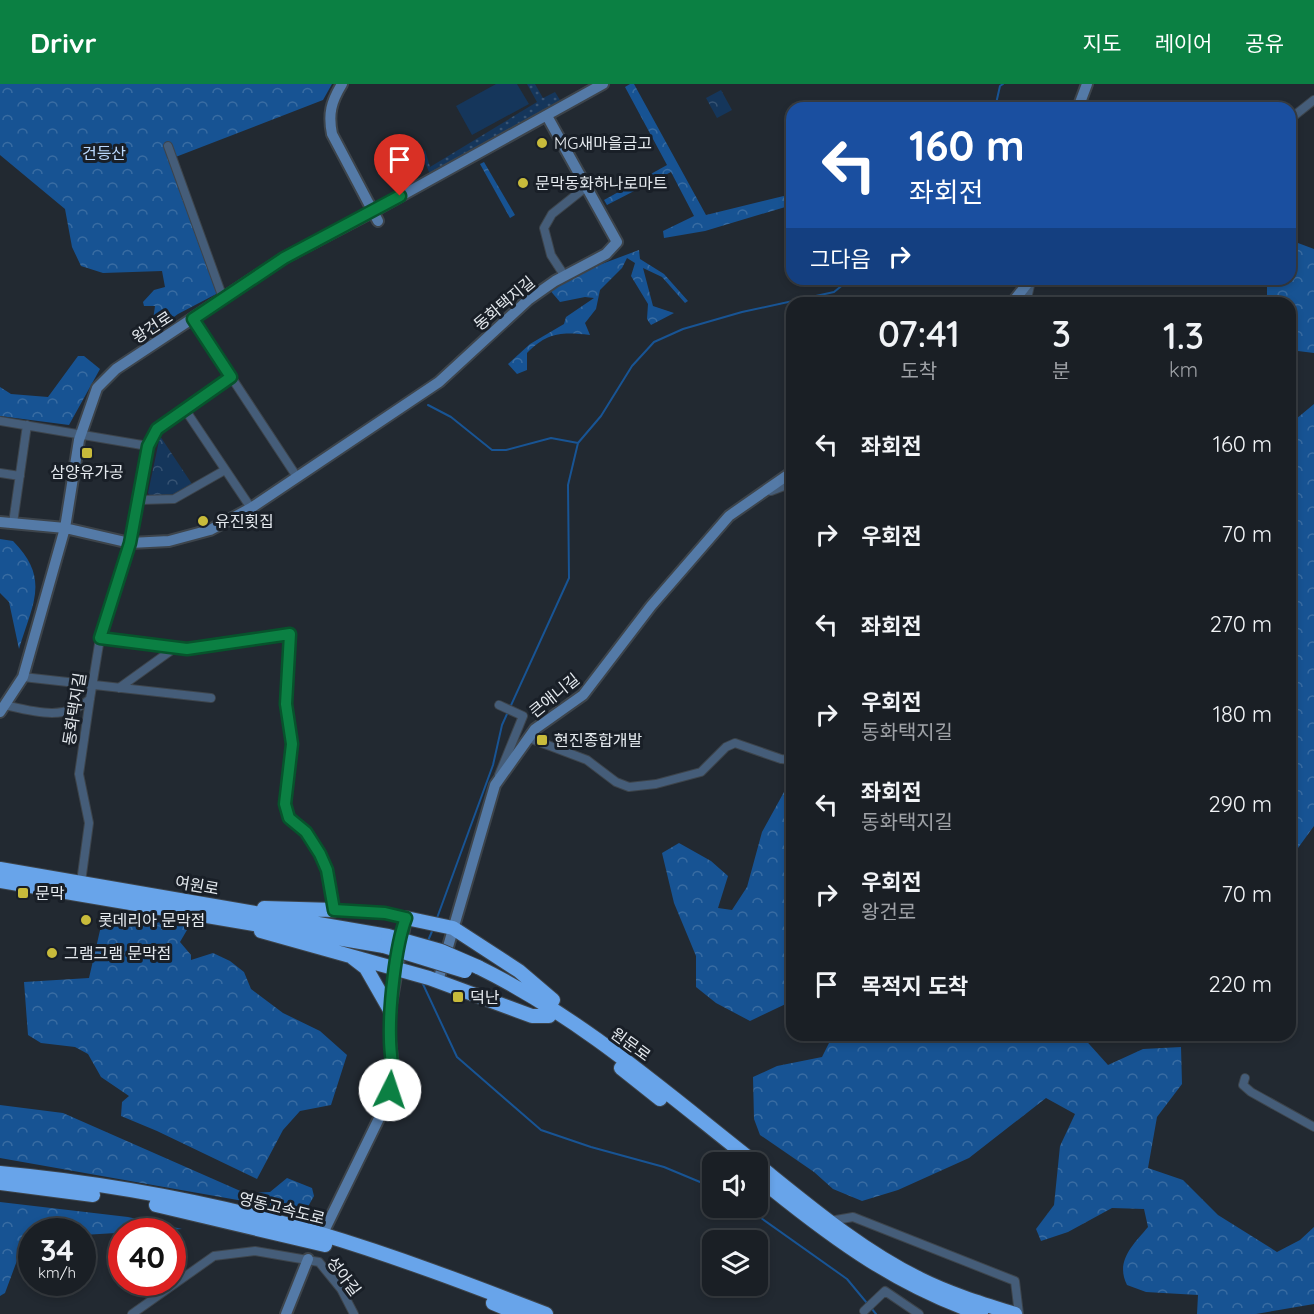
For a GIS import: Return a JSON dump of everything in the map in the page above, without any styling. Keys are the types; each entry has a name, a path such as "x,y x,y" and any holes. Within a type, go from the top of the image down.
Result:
{"highway":[{"name":"여원로","path":"0,869 80,888 441,951 476,971"},
{"name":"여원로","path":"0,881 61,891 80,888"},
{"path":"49,901 61,891"},
{"path":"234,914 281,907 334,910"},
{"path":"234,914 251,928 403,970 532,1016 549,1016"},
{"path":"406,918 449,927 519,971 587,1032"},
{"path":"349,955 366,968 390,1010"},
{"name":"원문로","path":"476,971 543,1002 645,1075 741,1152"},
{"name":"원문로","path":"476,971 549,1016 599,1051 726,1152"},
{"name":"영동고속도로","path":"0,1173 176,1199 283,1224 361,1247 488,1290 546,1314"},
{"path":"768,1174 885,1260 919,1279 953,1293 1017,1314"},
{"name":"영동고속도로","path":"0,1183 162,1206 314,1242 358,1254 519,1314"},
{"path":"768,1185 810,1220 881,1269 913,1287 981,1314"}],"street":[{"path":"342,84 330,107 332,134 375,216"},
{"name":"왕건로","path":"3,708 23,678 65,528 81,432 97,388 116,369 284,258 375,216 603,84"},
{"path":"1080,102 1087,84"},
{"path":"1296,114 1314,100"},
{"name":"동화택지길","path":"65,528 130,543 169,541 210,530 251,508 439,382 528,300 564,276 606,254 617,242 547,116"},
{"path":"168,146 223,298"},
{"path":"564,276 551,255 544,228 559,208 586,187"},
{"path":"1017,297 1026,285"},
{"path":"193,319 297,477"},
{"name":"동화택지길","path":"80,888 89,823 79,774 90,699 100,638 130,543 140,500 148,446 157,429 231,377"},
{"path":"184,408 251,508"},
{"path":"0,421 81,432 148,446"},
{"path":"13,523 27,425"},
{"path":"140,500 174,499 225,470"},
{"path":"0,473 20,476"},
{"name":"큰애니길","path":"433,980 495,785 535,729 583,695 651,606 729,516 786,476"},
{"name":"큰애니길","path":"759,495 786,485"},
{"path":"0,522 65,528"},
{"path":"100,638 187,649 290,634 286,704 292,744 285,804 289,818 306,832 320,854 327,870 334,910 385,913 406,918 403,970 390,1010 390,1040 394,1076 386,1104 326,1227"},
{"path":"119,688 176,647"},
{"path":"23,678 211,698"},
{"path":"3,708 65,713 80,708 90,699"},
{"path":"495,785 523,716 501,706"},
{"path":"529,738 587,760 616,782 629,787 656,784 701,772 726,747 735,743 786,759"},
{"path":"1245,1078 1243,1085 1251,1092 1314,1127"},
{"path":"830,1221 854,1217 1015,1281 1017,1314"},
{"path":"132,1314 214,1256 255,1251 308,1259 286,1314"},
{"name":"성아길","path":"308,1259 319,1262 341,1289 354,1314"},
{"path":"865,1310 885,1291 893,1294 919,1314"}],"green space":[{"name":"건등산","path":"0,84 332,84 323,100 173,158 220,292 178,314 151,334 155,306 144,306 143,302 154,290 165,287 162,271 103,273 81,266 72,247 65,209 0,155"},
{"path":"496,84 517,84 529,104 472,135 456,106"},
{"path":"527,84 535,84 543,98 555,92 560,100 433,174 429,172 422,155 425,150 430,167 537,102"},
{"path":"634,84 706,215 786,195 786,207 705,231 664,238 663,231 694,216 671,172 607,205 604,200 667,165 625,87"},
{"path":"721,90 732,110 717,118 706,98"},
{"path":"484,162 515,215 510,218 480,164"},
{"path":"1296,242 1314,249 1314,353 1296,351 1296,297 1267,297 1267,285 1296,285"},
{"path":"639,250 640,259 664,274 688,301 685,303 662,277 643,268 653,306 674,313 651,325 647,319 648,304 631,276 635,263 627,258 622,268 600,290 596,309 585,323 590,335 563,334 549,337 527,353 527,370 517,374 508,364 530,344 564,324 566,317 594,298 585,297 560,302 548,288 583,271"},
{"path":"78,356 84,356 100,369 69,425 0,416 0,387 11,394 48,397"},
{"path":"1314,404 1314,826 1296,851 1296,419"},
{"path":"160,436 194,487 167,497 151,497 148,493"},
{"path":"0,539 13,541 25,555 35,580 33,606 19,649 9,602 0,593"},
{"path":"786,791 786,1004 750,1021 716,1003 696,987 696,956 674,903 662,853 679,843 711,861 728,876 718,908 732,910 747,887 762,832"},
{"path":"104,913 186,924 187,930 180,942 191,955 191,960 213,953 230,961 244,972 251,989 283,1013 320,1031 347,1055 331,1105 300,1111 283,1130 257,1179 121,1116 122,1102 129,1096 101,1077 88,1054 75,1047 41,1043 28,1035 24,982 89,978"},
{"path":"830,1041 1086,1041 1108,1065 1143,1049 1181,1047 1182,1084 1157,1117 1148,1168 1183,1180 1218,1215 1277,1252 1300,1240 1314,1227 1314,1304 1256,1314 1197,1314 1198,1295 1146,1292 1127,1285 1123,1268 1124,1261 1148,1227 1144,1209 1112,1208 1068,1232 1041,1241 1036,1229 1054,1205 1060,1146 1075,1114 1046,1098 969,1158 898,1190 862,1201 833,1189 814,1172 760,1135 754,1119 753,1077 777,1066 822,1057"},
{"path":"0,1105 63,1113 245,1193 270,1192 287,1178 312,1188 314,1196 305,1212 0,1158"},
{"path":"0,1202 132,1218 108,1218 108,1233 96,1234 96,1218 18,1218 18,1258 5,1293 0,1296"}],"waterway":[{"path":"996,102 1000,86 1003,84"},
{"path":"811,297 834,292 843,285"},
{"path":"437,918 493,765 502,725 569,578 568,485 578,443 601,416 632,366 654,342 683,329 786,302"},
{"path":"428,405 451,417 492,450 506,450 551,438 578,443"},
{"path":"427,943 433,929"},
{"path":"422,982 457,1057 541,1130 591,1147 664,1167 702,1183"},
{"path":"761,1218 847,1279 876,1314"}],"place":[{"name":"MG새마을금고","path":"542,143"},
{"name":"문막동화하나로마트","path":"523,183"},
{"name":"삼양유가공","path":"87,453"},
{"name":"유진횟집","path":"203,521"},
{"name":"현진종합개발","path":"542,740"},
{"name":"문막","path":"23,893"},
{"name":"롯데리아 문막점","path":"86,920"},
{"name":"그램그램 문막점","path":"52,953"},
{"name":"덕난","path":"458,997"}],"route":[{"path":"390,1090 394,1076 390,1040 390,1010 406,918 385,913 334,910 327,870 320,854 306,832 289,818 285,804 292,744 286,704 291,654 290,634 187,649 100,638 130,543 140,500 148,446 157,429 231,377 193,319 284,258 400,196"}]}
